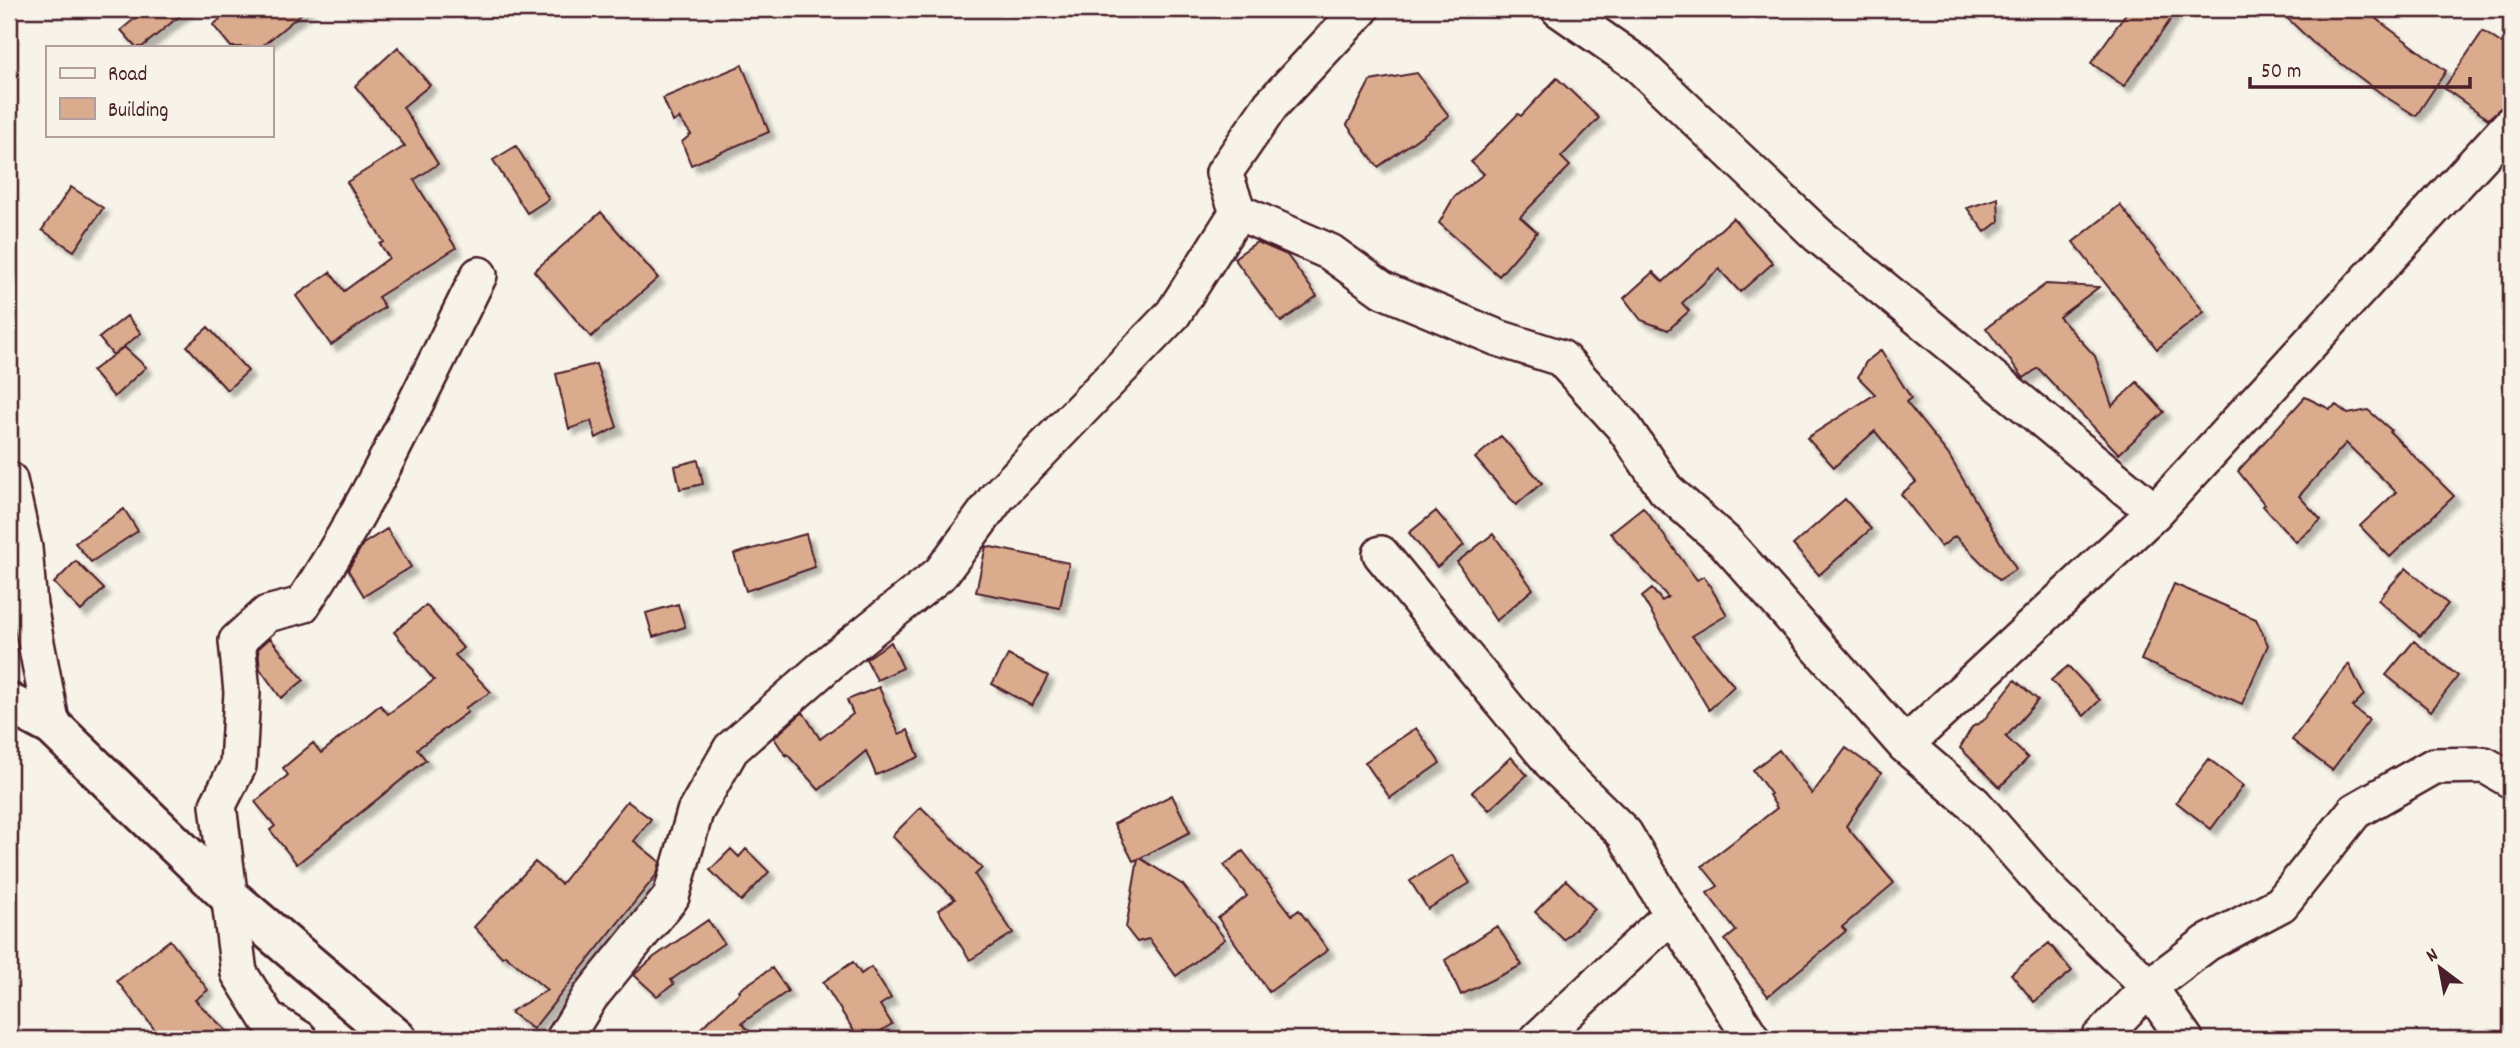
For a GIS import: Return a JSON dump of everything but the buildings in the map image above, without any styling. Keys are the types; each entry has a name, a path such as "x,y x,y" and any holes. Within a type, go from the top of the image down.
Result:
{"main road":[{"path":"9,703 52,726 230,897 397,1039"}],"street":[{"path":"1361,9 1271,105 1224,173 1238,212 1330,252 1383,290 1498,338 1561,358 1623,426 1666,490 1726,543 1905,745 1974,804 2047,888 2149,987 2185,1039"},
{"path":"1559,9 1638,64 1818,235 2155,512"},
{"path":"1905,745 2155,512 2511,124"},
{"path":"564,1039 590,997 671,897 695,812 731,749 830,662 941,573 998,496 1173,314 1238,212"},
{"path":"300,1039 268,1019 239,973 218,805 238,766 242,692 237,641 267,614 302,605 368,498 479,275"},
{"path":"9,480 24,548 29,606 52,726"},
{"path":"1381,554 1552,763 1624,833 1752,1039"},
{"path":"2099,1039 2149,987 2207,943 2281,904 2355,811 2434,766 2485,765 2511,780"},
{"path":"1538,1039 1672,914"}]}
